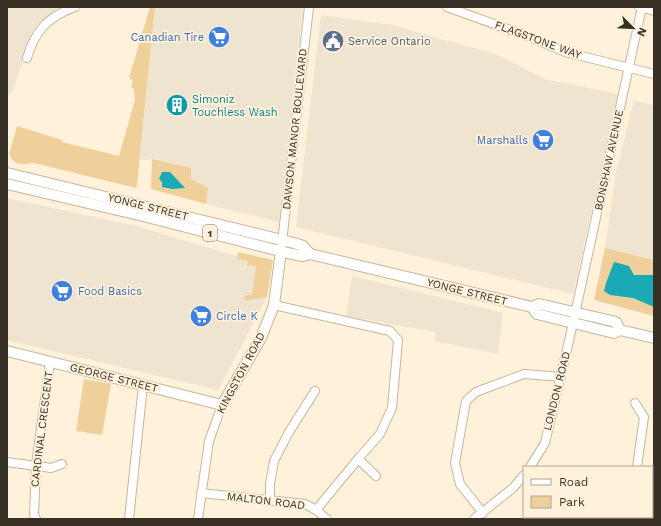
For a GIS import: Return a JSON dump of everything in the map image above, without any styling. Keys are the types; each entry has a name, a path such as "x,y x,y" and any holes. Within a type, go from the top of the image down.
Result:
{"main road":[{"name":"YONGE STREET","path":"7,173 303,246 310,254"},
{"name":"YONGE STREET","path":"7,184 303,256 310,254 532,307 539,304 576,312 616,322 620,330"},
{"name":"KINGSTON ROAD","path":"222,405 261,338 274,304 281,251"},
{"name":"YONGE STREET","path":"532,307 537,314 614,333 620,330 654,338"},
{"name":"GEORGE STREET","path":"7,351 222,405"}],"street":[{"path":"27,58 30,47 43,25 64,11 75,7"},
{"name":"DAWSON MANOR BOULEVARD","path":"281,251 309,7"},
{"name":"FLAGSTONE WAY","path":"447,7 520,33 565,52 654,74"},
{"path":"641,7 654,11"},
{"name":"BONSHAW AVENUE","path":"576,312 641,7"},
{"path":"274,304 390,331 398,340 392,408 380,434 316,510"},
{"name":"LONDON ROAD","path":"534,466 545,443 576,312"},
{"name":"CARDINAL CRESCENT","path":"36,519 34,515 36,465 50,362"},
{"path":"483,512 460,484 456,463 466,401 476,392 524,374 561,378"},
{"path":"129,519 144,385"},
{"path":"270,500 270,484 274,461 289,432 315,392"},
{"path":"635,403 644,417 637,466"},
{"name":"KINGSTON ROAD","path":"198,519 209,441 222,405"},
{"path":"358,459 376,476"},
{"path":"7,462 51,468 62,464"},
{"path":"474,519 513,488 523,476"},
{"name":"MALTON ROAD","path":"201,493 305,504 328,519"}],"shaded area":[{"path":"7,7 59,7 32,31 13,91 7,96"},
{"path":"155,7 303,7 279,222 206,204 208,188 152,159 140,160"},
{"path":"321,15 392,25 495,54 544,79 618,94 573,294 296,227"},
{"path":"634,100 654,105 654,260 605,248 616,173"},
{"path":"7,198 136,226 232,255 273,260 267,297 218,390 7,340"},
{"path":"352,276 503,313 498,354 435,341 436,332 346,316"}],"green space":[{"path":"150,7 155,7 136,188 34,163 16,163 9,154 17,126 62,140 62,142 119,156 135,100 134,89 131,87 133,80 129,78"},
{"path":"152,159 191,168 191,179 208,188 206,204 151,189"},
{"path":"605,248 654,260 654,316 594,300"},
{"path":"238,252 273,260 267,297 244,301 245,295 252,295 256,266 247,265 248,261 237,259"},
{"path":"84,379 111,384 102,435 76,431"}],"water":[{"path":"162,172 170,172 185,188 172,189 162,187 162,182 159,179"},
{"path":"614,262 629,266 634,275 654,275 654,307 633,298 610,295 604,291"}],"place":[{"name":"Canadian Tire","path":"219,37"},
{"name":"Service Ontario","path":"333,41"},
{"name":"Simoniz Touchless Wash","path":"177,105"},
{"name":"Marshalls","path":"543,140"},
{"name":"Food Basics","path":"62,291"},
{"name":"Circle K","path":"201,316"}]}
